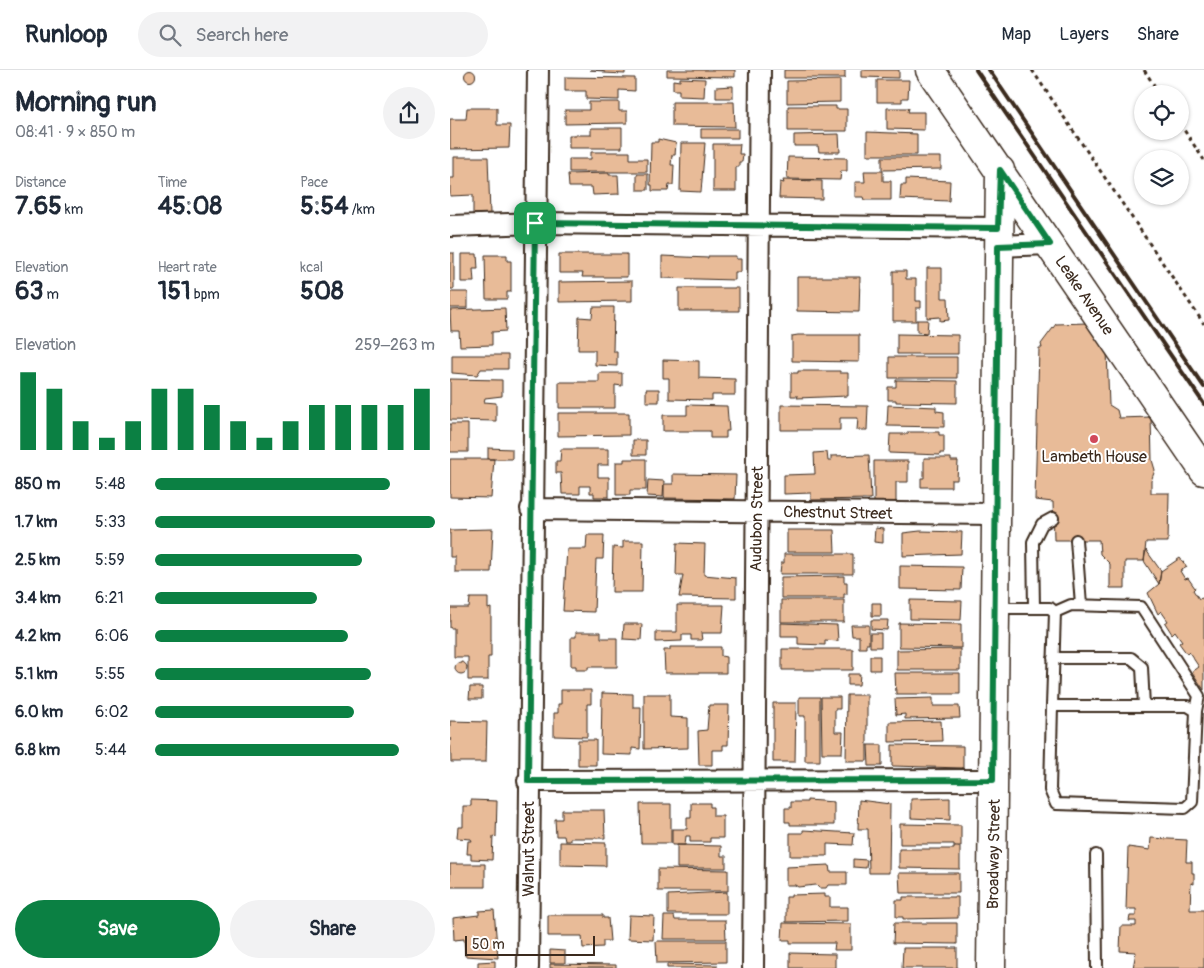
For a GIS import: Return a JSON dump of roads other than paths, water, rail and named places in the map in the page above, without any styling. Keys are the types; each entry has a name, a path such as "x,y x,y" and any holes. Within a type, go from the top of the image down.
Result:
{"street":[{"name":"Walnut Street","path":"528,968 531,509 538,70"},
{"name":"Audubon Street","path":"753,968 760,70"},
{"name":"Leake Avenue","path":"930,70 1000,170 1204,472"},
{"name":"Broadway Street","path":"991,968 1000,170"},
{"path":"450,226 535,223 760,226 998,237 1050,244"},
{"name":"Chestnut Street","path":"531,509 996,514"},
{"path":"528,781 993,780"}],"lane":[{"path":"1034,608 1033,542 1042,524 1053,518"},
{"path":"1076,540 1081,605"},
{"path":"1071,605 1141,607 1199,696 1196,711 1192,802 1185,808 1056,804 1050,790 1055,612 1071,605"},
{"path":"995,608 1050,608 1055,612"},
{"path":"1053,658 1131,658 1142,667 1144,706"},
{"path":"1052,706 1188,706 1196,711"},
{"path":"1096,855 1097,968"}],"railway":[{"path":"976,70 1204,404"},
{"path":"989,70 1204,387"}],"place":[{"name":"Lambeth House","path":"1094,439"}]}
